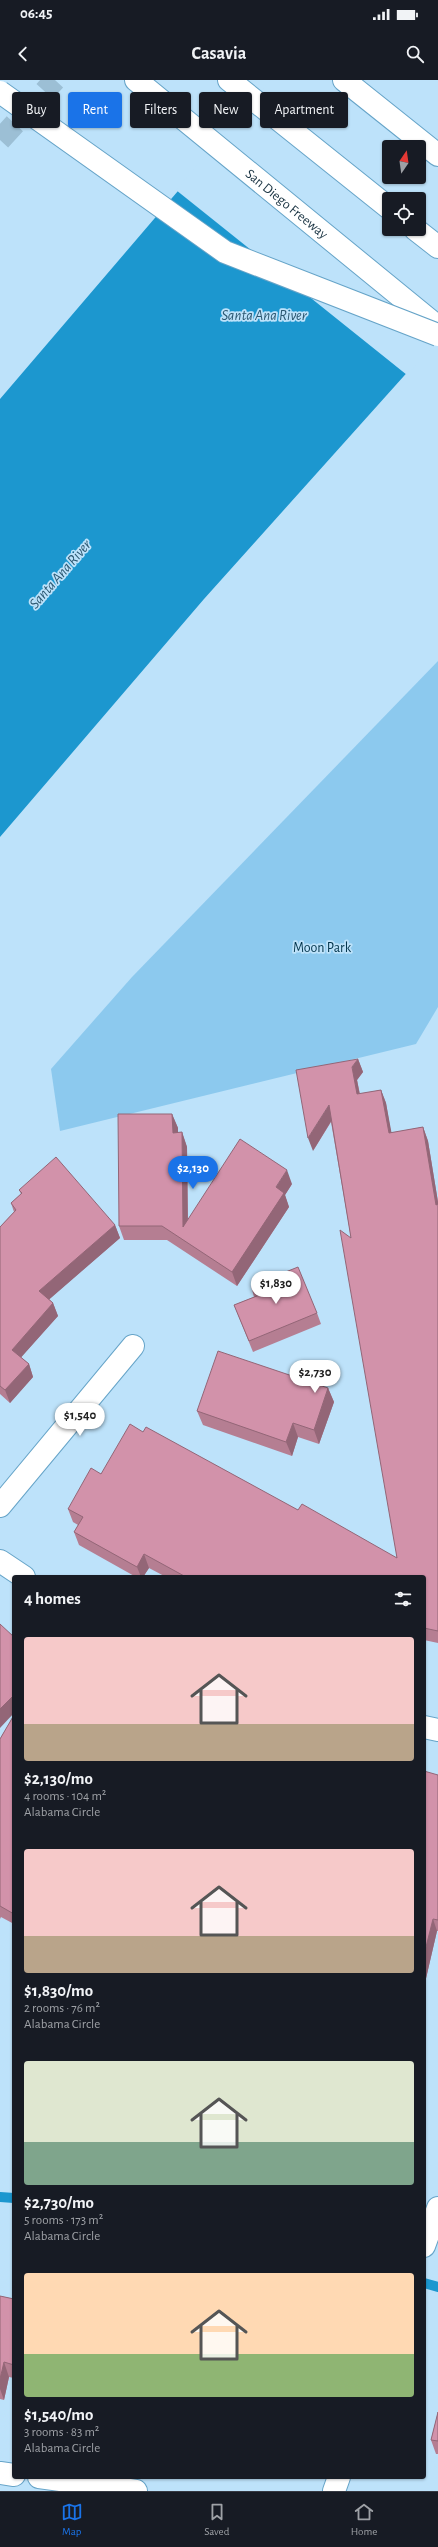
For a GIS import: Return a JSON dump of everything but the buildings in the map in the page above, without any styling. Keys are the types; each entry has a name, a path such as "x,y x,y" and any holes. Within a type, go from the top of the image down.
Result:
{"main road":[{"name":"San Diego Freeway","path":"136,80 438,327"},
{"path":"229,80 382,202"},
{"path":"344,80 438,155"},
{"path":"0,92 225,252 438,336"},
{"path":"424,236 438,247"},
{"path":"0,1506 133,1346"},
{"path":"0,1561 21,1575"},
{"path":"426,1727 438,1730"},
{"path":"426,2241 438,2208"},
{"path":"0,2473 12,2475"},
{"path":"53,2479 136,2491"},
{"path":"334,2491 338,2479"}],"green space":[{"name":"Moon Park","path":"438,661 438,1007 416,1044 60,1131 51,1069 132,977"}],"water":[{"name":"Santa Ana River","path":"273,80 438,80 438,338 204,599 0,837 0,399 232,128 252,128 252,105 260,95 260,128 348,128 348,92 263,92"}],"pier":[{"path":"271,80 438,80 438,341 407,375 176,190 230,128 252,128 252,102 260,93 260,128 348,128 348,92 261,92"}],"waterway":[{"path":"0,2197 12,2198"},
{"path":"426,2284 438,2287"}],"tunnel":[{"path":"0,140 55,80"}]}
